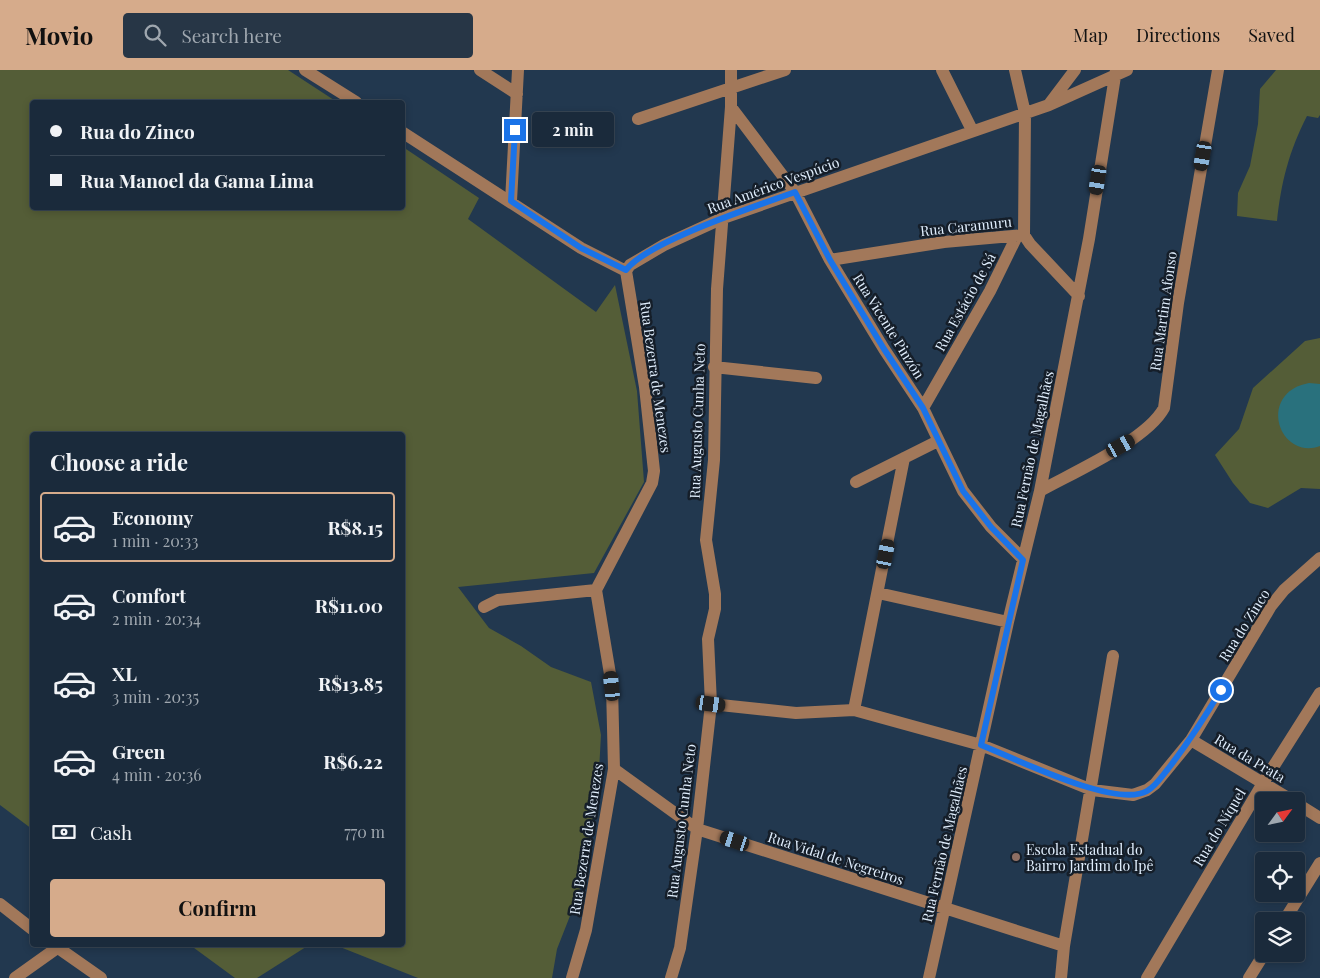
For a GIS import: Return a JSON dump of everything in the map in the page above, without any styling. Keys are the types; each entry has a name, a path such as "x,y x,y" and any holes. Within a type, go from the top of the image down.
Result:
{"street":[{"path":"305,70 353,100"},
{"path":"480,70 517,94"},
{"path":"511,201 518,70"},
{"name":"Rua Augusto Cunha Neto","path":"672,978 680,948 697,829 711,704 708,639 715,609 715,594 706,540 714,460 714,367 731,107 731,70"},
{"path":"638,119 786,70"},
{"path":"942,70 972,130"},
{"path":"1015,70 1025,113 1020,235"},
{"path":"1048,105 1075,70"},
{"name":"Rua Américo Vespúcio","path":"626,270 630,265 664,245 723,218 1048,105 1115,73 1127,70"},
{"name":"Rua Martim Afonso","path":"1040,491 1137,437 1159,418 1164,408 1178,303 1218,70"},
{"name":"Rua Fernão de Magalhães","path":"929,978 1008,622 1040,491 1079,296 1115,73"},
{"name":"Rua Vicente Pinzón","path":"731,107 795,192 830,260 884,349 923,408 963,491 977,510 1023,560"},
{"path":"405,134 581,248 626,270"},
{"name":"Rua Caramuru","path":"830,260 944,242 1020,235 1079,296"},
{"name":"Rua Estácio de Sá","path":"923,408 1020,235"},
{"name":"Rua Bezerra de Menezes","path":"572,978 586,930 614,769 610,663 597,606 596,590 652,483 654,471 645,387 626,270"},
{"path":"714,367 816,378"},
{"path":"856,482 938,441"},
{"path":"854,710 904,458"},
{"name":"Rua do Zinco","path":"711,704 796,713 854,710 981,745 1092,790 1133,795 1148,790 1191,740 1271,606 1297,578 1320,558"},
{"path":"484,607 498,600 596,590"},
{"path":"878,593 1008,622"},
{"path":"1061,978 1064,946 1114,656"},
{"name":"Rua do Níquel","path":"1147,978 1263,783 1320,693"},
{"name":"Rua da Prata","path":"1191,740 1278,792"},
{"name":"Rua Vidal de Negreiros","path":"614,769 697,829 1064,946"},
{"path":"1305,809 1320,818"},
{"path":"1290,912 1320,863"},
{"path":"0,904 30,927"},
{"path":"15,978 54,947"},
{"path":"56,947 102,978"},
{"path":"1250,978 1259,962"}],"shaded area":[{"path":"0,70 288,70 334,100 30,100 30,210 405,210 405,148 479,198 468,219 596,312 615,285 637,391 644,482 594,573 458,587 489,628 521,646 551,667 591,682 601,735 598,789 579,893 557,949 552,978 418,978 340,947 405,947 405,432 30,432 30,828 0,805"},
{"path":"1276,70 1320,70 1320,115 1318,118 1307,116 1295,142 1281,193 1277,221 1237,216 1238,193 1250,166 1258,124 1260,89"},
{"path":"1320,338 1320,489 1301,488 1268,508 1250,503 1233,483 1215,455 1239,429 1253,388 1305,341"},
{"path":"1309,383 1320,384 1320,446 1306,448 1294,444 1285,435 1279,424 1278,411 1283,399 1293,389"},
{"path":"193,947 306,947 257,978 235,978"}],"place":[{"name":"Escola Estadual do Bairro Jardim do Ipê","path":"1016,857"}],"route":[{"path":"515,130 511,201 581,248 626,270 630,265 664,245 723,218 795,192 830,260 884,349 923,408 963,491 991,527 1023,560 981,745 1092,790 1133,795 1148,790 1155,784 1191,740 1221,690"}]}
